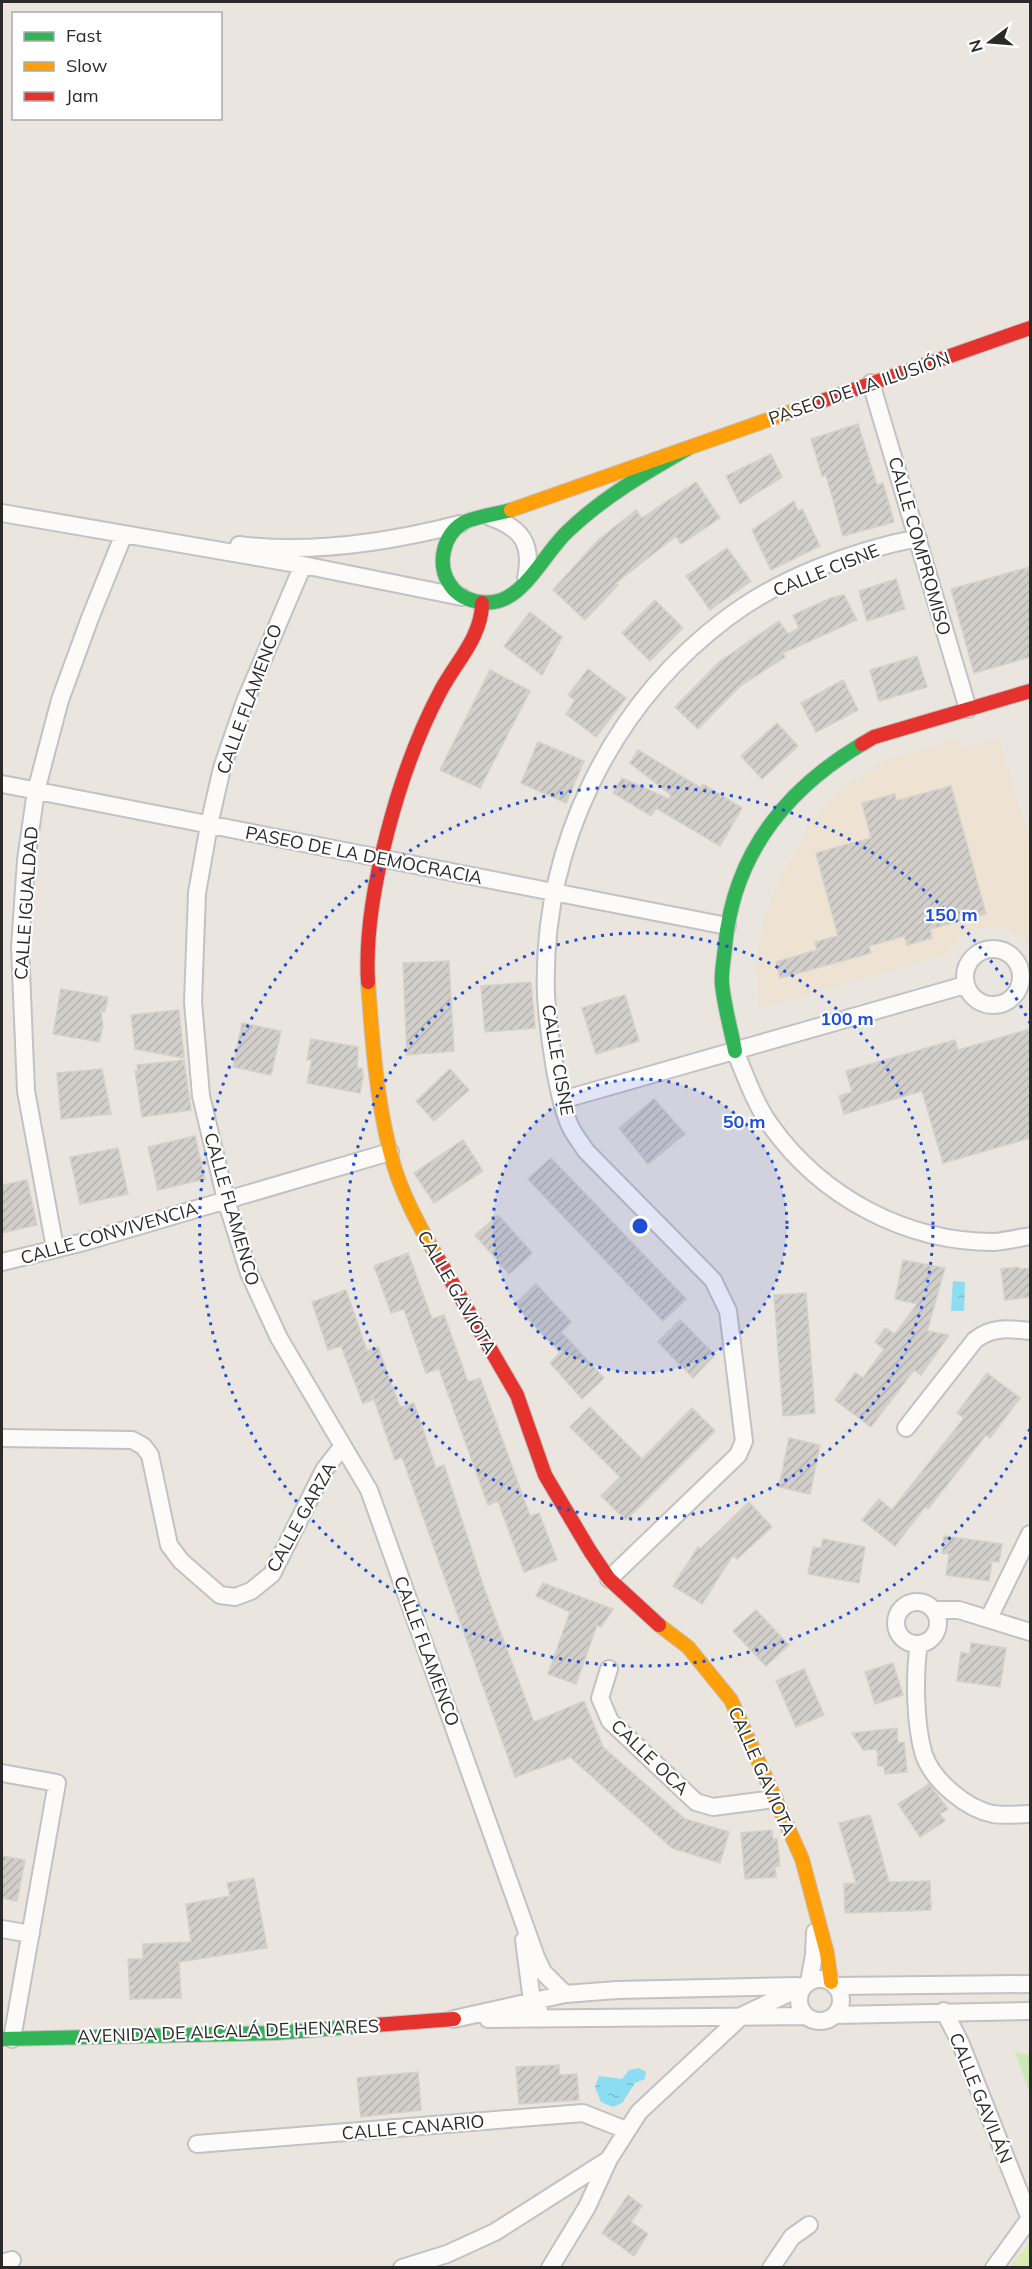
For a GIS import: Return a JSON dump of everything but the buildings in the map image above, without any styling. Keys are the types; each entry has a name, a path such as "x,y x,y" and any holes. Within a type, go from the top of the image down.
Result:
{"street":[{"name":"PASEO DE LA ILUSIÓN","path":"303,565 328,556 377,548 424,533 490,517 1030,328"},
{"name":"CALLE COMPROMISO","path":"871,383 968,709"},
{"name":"PASEO DE LA ILUSIÓN","path":"2,513 303,565 463,597 482,603 495,603 510,596 555,544 609,495 687,449"},
{"path":"490,517 509,523 521,535 528,550 526,578"},
{"path":"461,524 447,540 443,563 447,580 463,597"},
{"name":"PASEO DE LA ILUSIÓN","path":"124,534 277,547 342,545 424,533"},
{"name":"CALLE IGUALDAD","path":"55,1248 26,1091 21,1022 20,947 26,860 36,791 60,700 124,534"},
{"name":"CALLE CISNE","path":"609,1579 738,1455 744,1441 728,1311 713,1280 586,1151 570,1127 562,1100 548,1023 545,963 554,892 570,830 609,748 649,694 684,653 728,617 785,582 868,552 918,538"},
{"name":"CALLE FLAMENCO","path":"303,565 244,704 222,768 209,825 196,893 193,1002 201,1096 226,1200 262,1307 369,1490 524,1924 543,1972 565,1994"},
{"name":"CALLE GAVIOTA","path":"482,603 482,619 474,637 440,692 406,768 382,859 372,919 368,976 372,1043 390,1152 414,1217 517,1395 544,1475 609,1579 640,1610 688,1647 731,1700 802,1859 833,1984"},
{"path":"1030,692 874,737 832,762 803,786 761,837 746,864 727,926 722,983 735,1052 751,1091 770,1125 796,1157 835,1192 872,1214 905,1227 952,1238 996,1242 1030,1236"},
{"name":"PASEO DE LA DEMOCRACIA","path":"2,784 727,926"},
{"path":"562,1100 965,985"},
{"name":"CALLE CONVIVENCIA","path":"2,1262 390,1152"},
{"path":"906,1428 975,1340 988,1330 1005,1328 1030,1331"},
{"name":"CALLE GARZA","path":"2,1438 132,1440 143,1446 150,1455 169,1545 181,1561 220,1594 236,1597 251,1591 272,1574 324,1470 342,1447"},
{"path":"989,1618 1030,1534"},
{"path":"934,1610 938,1620 935,1634 919,1644 906,1641 898,1632 897,1614 902,1608 914,1602 922,1602 934,1610 959,1610 1030,1632"},
{"path":"919,1644 915,1668 924,1756 941,1783 964,1801 992,1814 1030,1814"},
{"name":"CALLE OCA","path":"609,1670 600,1698 610,1721 696,1802 713,1807 774,1798"},
{"path":"2,1773 57,1783 31,1934 7,2039"},
{"name":"CALLE GAVIOTA","path":"806,1984 814,1955 817,1913"},
{"name":"CALLE FLAMENCO","path":"524,1924 525,1955 532,2001"},
{"path":"2,1929 31,1934"},
{"path":"550,2268 587,2207 609,2160 627,2130 656,2094 743,2015 820,1979 833,1984 1030,1984"},
{"path":"806,1984 798,2001 805,2016 820,2022 835,2015 1030,2011"},
{"name":"AVENIDA DE ALCALÁ DE HENARES","path":"454,2019 565,1994 617,1990 806,1984"},
{"path":"833,1984 841,1997 835,2015"},
{"path":"532,2001 549,2018"},
{"name":"CALLE GAVILÁN","path":"944,2011 960,2042 1030,2219 994,2268"},
{"name":"AVENIDA DE ALCALÁ DE HENARES","path":"7,2039 276,2033 454,2019 805,2016"},
{"name":"CALLE CANARIO","path":"197,2144 583,2113 627,2130"},
{"path":"402,2268 447,2254 495,2232 609,2160"},
{"path":"1012,2176 1030,2198"},
{"path":"771,2268 792,2237 809,2225"}],"shaded area":[{"path":"999,738 1030,841 1030,943 1010,929 992,926 976,929 965,934 943,956 759,1008 756,966 764,918 779,879 806,834 808,821 836,793 882,762 958,739 962,749"}],"green space":[{"path":"1015,2052 1030,2055 1030,2093"},
{"path":"1030,2242 1030,2267 1010,2267"}],"water":[{"path":"953,1281 965,1282 964,1311 951,1311"},
{"path":"639,2068 646,2072 645,2079 635,2083 622,2103 613,2107 601,2102 595,2087 599,2076 622,2079 629,2070"}],"traffic: fast":[{"path":"511,510 467,521 456,528 451,535 444,550 443,567 449,583 460,595 475,601 491,602 499,601 514,593 523,586 560,540 580,520 624,487 687,449"},
{"path":"735,1051 724,1001 722,975 730,914 739,883 752,855 787,804 809,782 862,744"},
{"path":"2,2039 275,2033 375,2025"}],"traffic: slow":[{"path":"511,510 796,410"},
{"path":"368,982 378,1088 390,1151 404,1194 439,1260"},
{"path":"659,1625 688,1647 731,1700 802,1859 827,1953 831,1982"}],"traffic: jam":[{"path":"796,410 1030,328"},
{"path":"368,982 368,948 378,873 398,794 425,723 446,681 478,627 482,603"},
{"path":"862,744 874,737 1030,691"},
{"path":"439,1260 517,1395 545,1475 590,1551 609,1579 659,1625"},
{"path":"375,2025 454,2019"}]}
